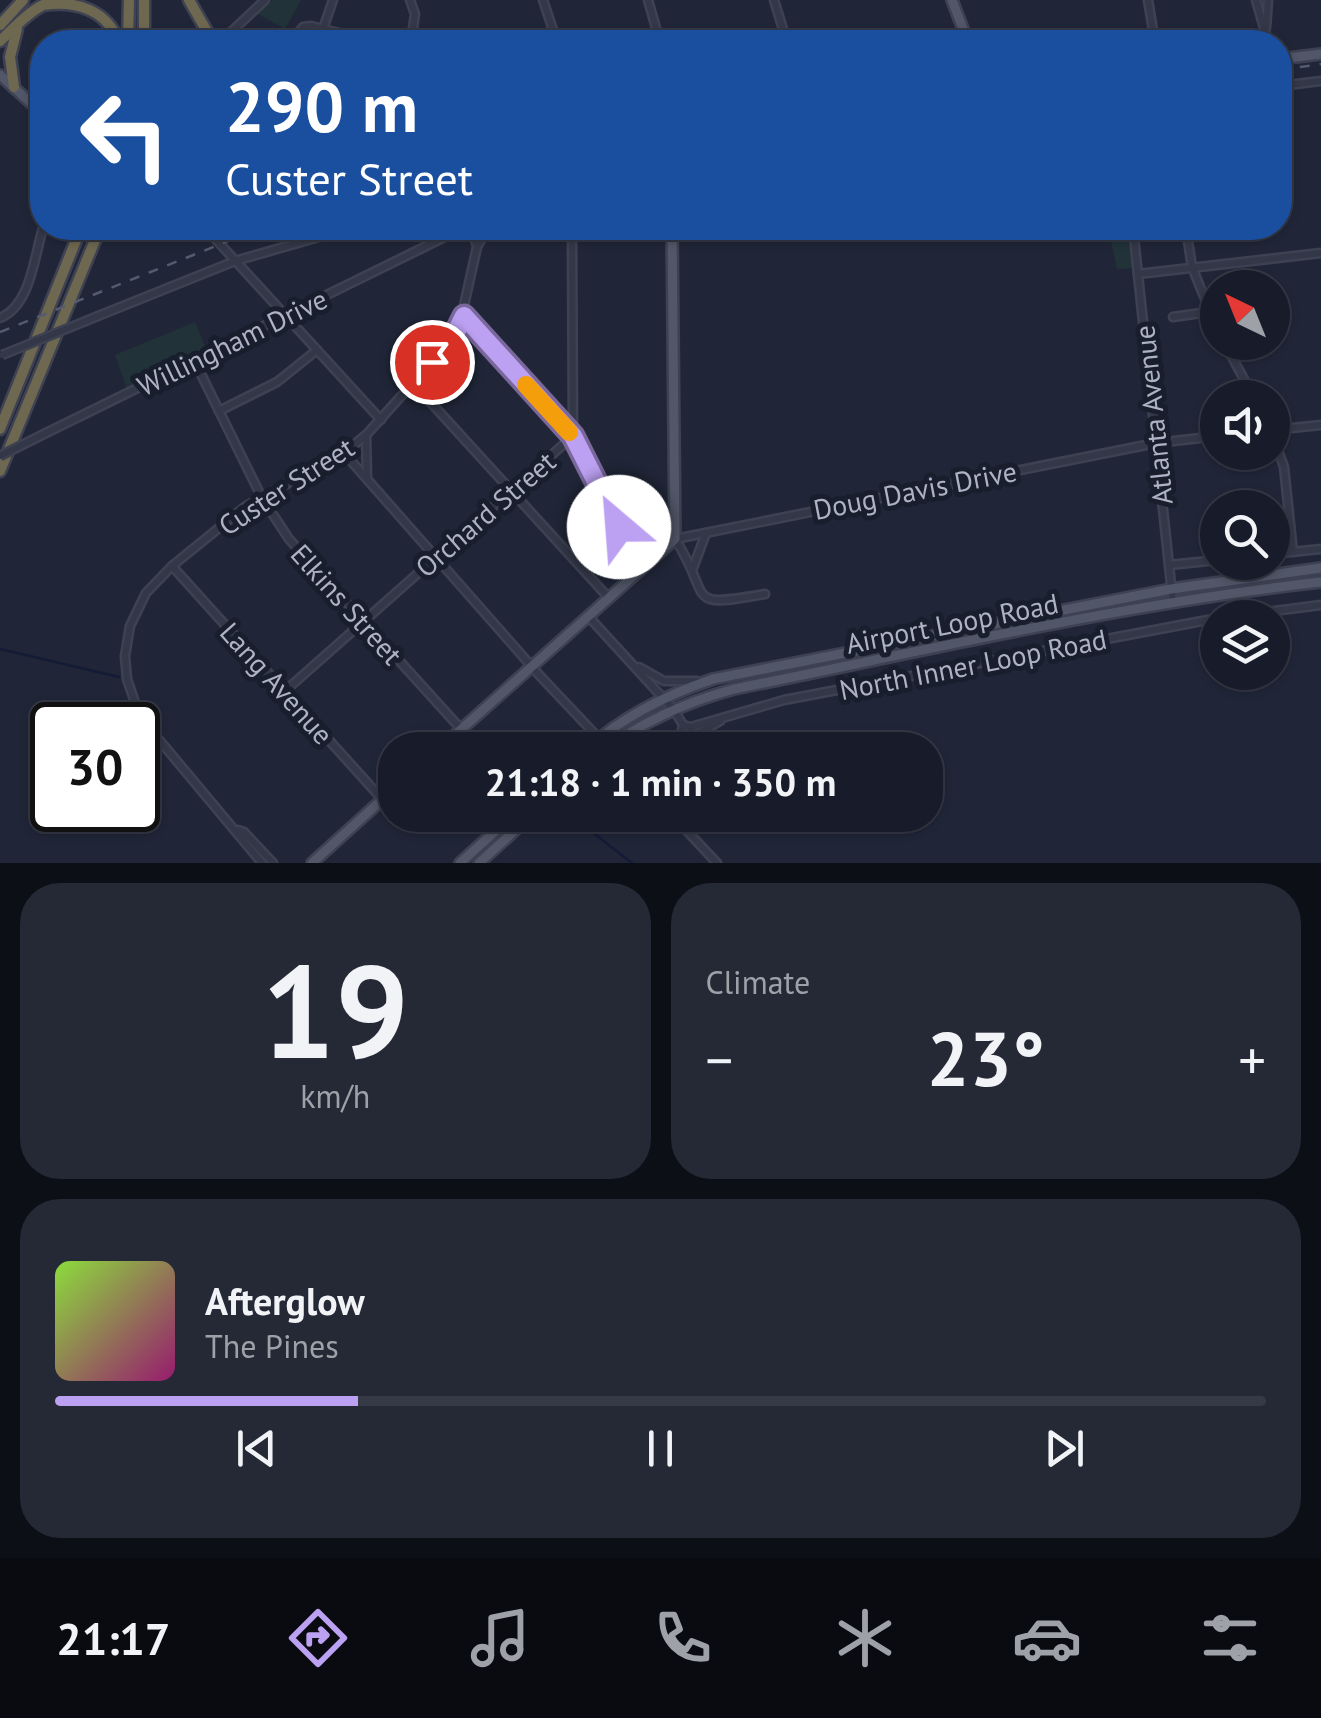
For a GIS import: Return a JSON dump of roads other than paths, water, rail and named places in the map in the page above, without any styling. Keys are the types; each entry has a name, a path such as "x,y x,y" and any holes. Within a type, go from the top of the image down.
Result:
{"highway":[{"path":"0,25 23,0"},
{"path":"128,0 128,30"},
{"path":"144,0 144,30"},
{"path":"188,0 206,30"},
{"path":"0,41 43,6 56,2 81,2 105,16 113,30"},
{"path":"14,87 12,46 21,22"},
{"path":"0,429 76,240"},
{"path":"0,472 96,240"}],"main road":[{"path":"952,0 963,30"},
{"path":"1292,58 1321,54"},
{"path":"0,74 30,102"},
{"path":"459,732 675,539 672,240"},
{"name":"Airport Loop Road","path":"609,732 662,698 714,679 1172,589 1321,568"},
{"name":"Airport Loop Road","path":"631,732 674,710 734,690 1173,602 1321,582"},
{"path":"312,863 378,804"},
{"path":"460,863 494,832"},
{"path":"478,863 513,832"}],"street":[{"path":"232,30 265,0"},
{"path":"301,30 323,30 334,0"},
{"path":"410,0 415,14 413,30"},
{"path":"543,0 553,30"},
{"path":"648,0 657,30"},
{"path":"774,0 784,30"},
{"path":"1148,0 1152,30"},
{"path":"1256,0 1266,30"},
{"path":"1266,30 1268,0"},
{"path":"1292,85 1321,81"},
{"path":"0,318 19,305 39,240"},
{"path":"216,240 380,420"},
{"path":"1,356 235,260 307,240"},
{"name":"Willingham Drive","path":"0,456 439,240"},
{"path":"474,240 477,247"},
{"name":"Custer Street","path":"238,830 140,717 128,684 125,656 130,626 146,594 172,566 235,514 344,453 380,420 452,340 464,316 481,240"},
{"name":"Orchard Street","path":"285,691 573,436 572,240"},
{"name":"Atlanta Avenue","path":"1134,240 1173,602"},
{"path":"1188,240 1200,290"},
{"path":"1138,274 1321,253"},
{"path":"1173,316 1200,313"},
{"path":"464,316 573,436 613,518 648,562"},
{"path":"219,411 277,382 317,350"},
{"name":"Elkins Street","path":"194,360 262,498 288,539 462,729"},
{"path":"413,383 608,598"},
{"path":"1290,429 1321,425"},
{"path":"367,434 364,460 368,480"},
{"name":"Doug Davis Drive","path":"675,539 1156,442 1200,438"},
{"path":"344,453 594,732"},
{"path":"1284,470 1293,552"},
{"path":"692,569 706,532"},
{"path":"675,539 692,569 700,594 708,601 765,594"},
{"path":"1290,552 1321,549"},
{"path":"1169,565 1200,562"},
{"name":"Lang Avenue","path":"172,566 378,794"},
{"name":"North Inner Loop Road","path":"1290,608 1321,604"},
{"path":"588,616 684,725"},
{"name":"North Inner Loop Road","path":"682,732 684,725 691,727 784,700 1200,621"},
{"name":"Airport Loop Road","path":"625,657 664,681 714,679"},
{"name":"North Inner Loop Road","path":"698,732 729,715"},
{"path":"238,830 262,863"},
{"path":"238,830 272,863"},
{"path":"688,832 717,863"}],"waterway":[{"path":"0,649 119,677"},
{"path":"592,832 632,863"}],"railway":[{"path":"1292,68 1321,64"},
{"path":"0,332 231,240"}]}
